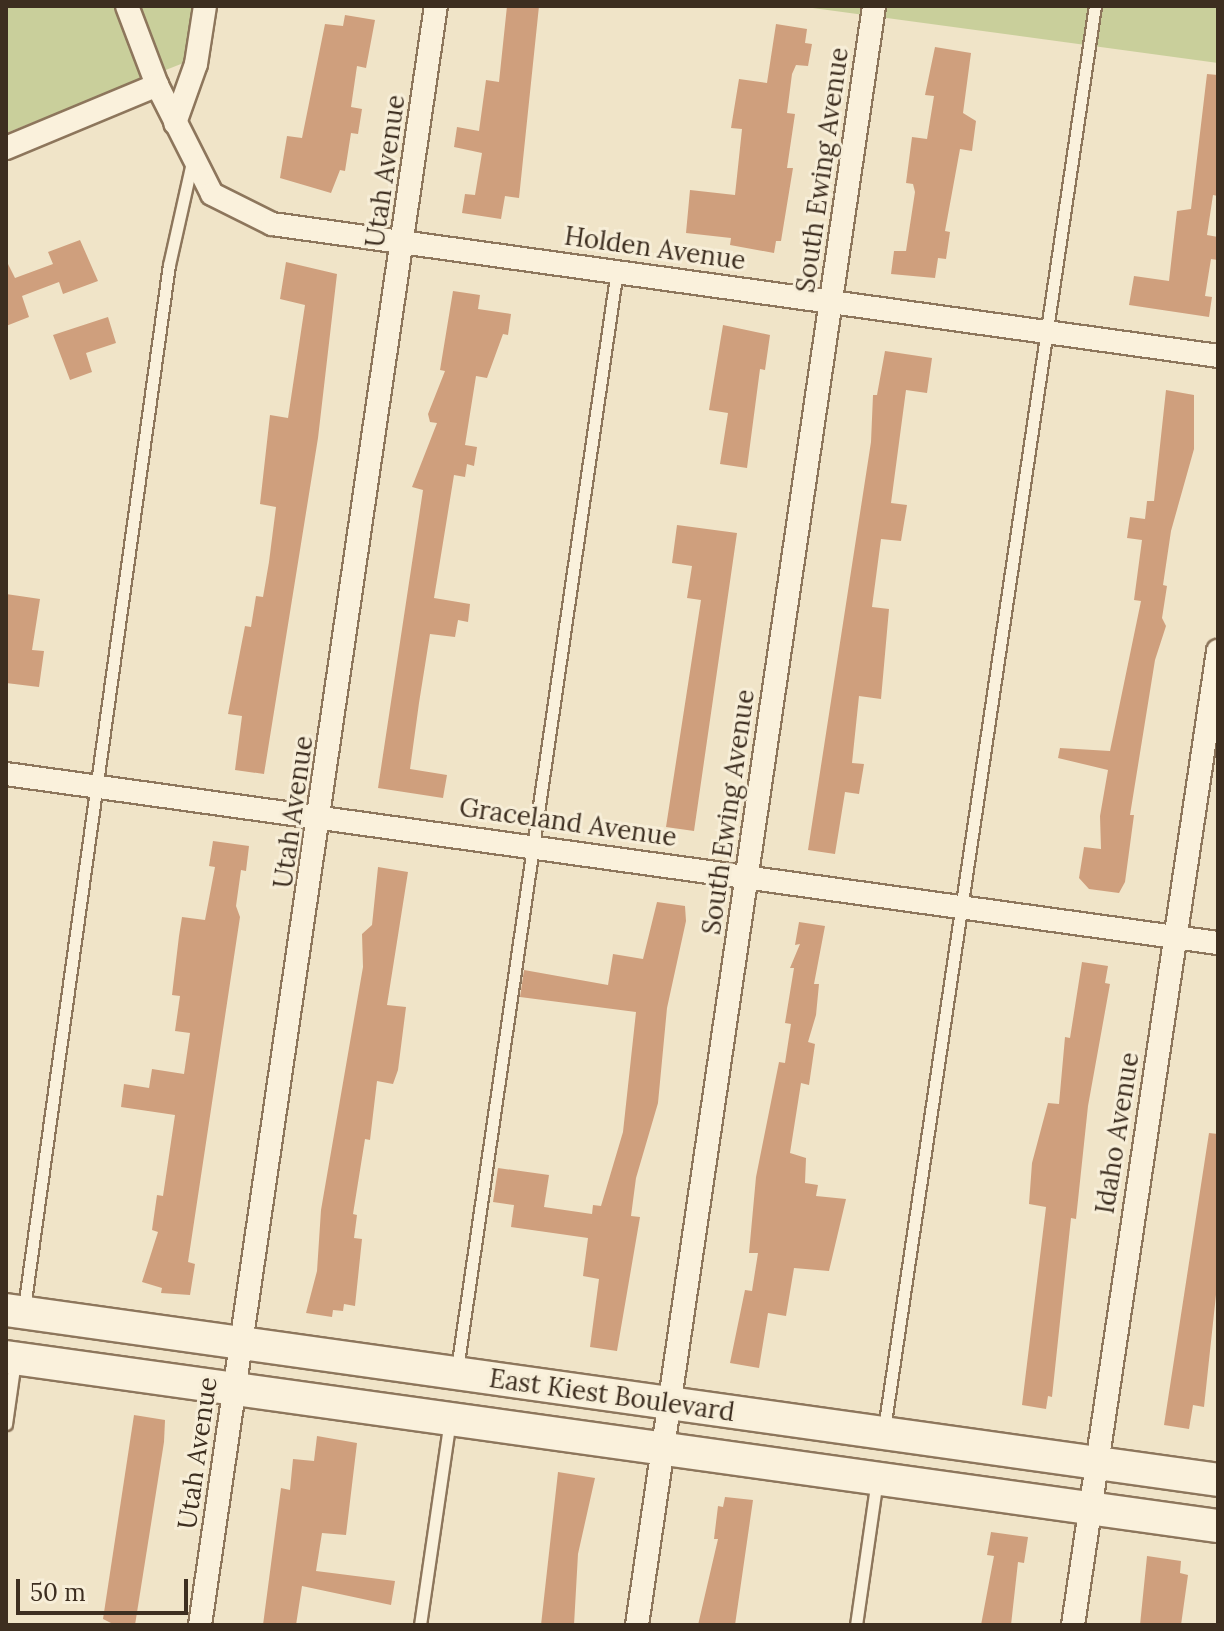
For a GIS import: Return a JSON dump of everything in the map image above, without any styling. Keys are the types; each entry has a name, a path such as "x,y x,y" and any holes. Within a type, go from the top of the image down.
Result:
{"main road":[{"name":"East Kiest Boulevard","path":"15,1311 1218,1480"},
{"name":"East Kiest Boulevard","path":"11,1358 1218,1526"}],"street":[{"name":"Holden Avenue","path":"127,6 157,85 212,194 239,211 272,224 1218,356"},
{"path":"175,123 196,64 205,6"},
{"name":"Utah Avenue","path":"200,1625 321,818 436,6"},
{"name":"South Ewing Avenue","path":"637,1625 874,6"},
{"path":"6,148 157,85"},
{"name":"Idaho Avenue","path":"1073,1625 1094,1462 1218,651"},
{"name":"Graceland Avenue","path":"6,774 748,875 1218,943"}],"lane":[{"path":"884,1433 1095,6"},
{"path":"15,1311 98,787 169,265 193,158"},
{"path":"457,1373 536,846 617,270"},
{"path":"6,1424 11,1358"},
{"path":"420,1625 450,1419"},
{"path":"856,1625 877,1479"}],"green space":[{"path":"6,6 194,6 186,62 6,133"},
{"path":"798,6 1218,6 1218,63"}],"building":[{"path":"507,6 539,6 519,198 505,196 501,219 462,213 465,194 475,195 482,153 454,147 457,127 479,131 486,80 499,82"},
{"path":"345,15 375,20 366,68 357,66 351,107 362,109 358,134 351,133 345,171 340,170 331,193 280,178 287,136 302,138 325,24 343,26"},
{"path":"776,24 807,29 805,43 812,44 808,66 796,65 792,74 787,113 795,114 787,168 793,168 781,241 776,241 774,253 730,245 731,238 686,233 690,190 735,195 742,129 731,128 739,79 767,83"},
{"path":"935,47 971,53 963,113 976,121 972,151 960,149 945,231 950,232 946,259 938,258 935,278 891,274 894,251 906,251 915,192 913,184 906,183 912,137 927,139 934,96 925,95"},
{"path":"1207,74 1218,75 1218,196 1213,195 1207,235 1218,237 1218,260 1211,259 1205,296 1212,297 1209,317 1129,305 1134,276 1169,281 1177,211 1191,209"},
{"path":"80,240 98,281 63,294 59,282 22,296 29,317 6,326 6,260 15,278 53,264 48,252"},
{"path":"286,262 337,274 318,438 264,774 235,770 242,716 228,714 245,626 251,627 256,596 263,597 269,562 276,507 260,504 270,415 288,418 305,305 280,299"},
{"path":"453,291 480,295 478,309 511,314 508,335 503,334 487,378 476,376 465,445 477,447 474,466 467,464 465,477 454,475 434,598 470,604 468,622 458,620 455,637 430,634 419,703 410,769 447,775 443,798 378,788 423,490 412,487 437,423 430,422 428,414 445,371 440,370"},
{"path":"108,317 116,343 86,353 92,372 70,380 53,335"},
{"path":"723,325 770,335 765,370 760,369 747,468 720,464 728,413 709,410"},
{"path":"885,351 932,358 927,393 906,390 891,503 907,505 901,541 881,539 872,607 889,609 881,699 859,696 852,763 864,764 859,794 845,792 835,854 808,850 871,442 873,395 877,395"},
{"path":"1166,390 1194,395 1194,449 1171,531 1163,585 1167,586 1162,618 1166,626 1155,660 1130,815 1134,815 1125,882 1119,893 1089,889 1079,878 1084,847 1101,849 1100,816 1108,770 1058,758 1060,748 1110,751 1141,601 1134,600 1142,540 1127,538 1130,517 1145,519 1147,501 1154,501"},
{"path":"677,525 737,533 694,831 666,827 701,600 687,598 692,566 672,563"},
{"path":"6,594 40,599 32,650 44,651 39,687 6,683"},
{"path":"213,841 249,846 246,871 241,870 236,906 240,917 188,1262 195,1264 190,1295 161,1293 162,1288 142,1282 158,1232 152,1230 157,1195 163,1196 175,1115 121,1107 124,1084 149,1088 152,1069 184,1074 190,1033 175,1031 180,996 172,995 179,936 182,917 205,920 215,867 209,866"},
{"path":"378,867 408,872 387,1005 406,1007 398,1070 393,1084 377,1081 370,1140 365,1139 353,1214 357,1215 354,1238 362,1239 355,1306 344,1304 343,1311 333,1310 332,1317 306,1313 317,1271 321,1210 363,967 362,934 372,925"},
{"path":"657,902 685,906 686,921 667,1008 658,1103 636,1178 631,1216 640,1217 617,1351 590,1347 599,1279 583,1276 588,1238 511,1227 514,1205 493,1202 498,1168 549,1175 544,1207 592,1214 593,1205 601,1206 623,1132 636,1012 520,997 524,970 608,985 613,954 643,959"},
{"path":"799,922 825,926 814,984 819,984 816,1015 808,1042 815,1044 809,1085 801,1083 790,1153 806,1158 805,1183 818,1185 816,1196 846,1199 829,1271 794,1268 786,1316 768,1313 759,1368 730,1363 745,1290 752,1291 758,1253 749,1253 756,1177 779,1062 785,1063 791,1024 785,1023 794,968 790,968 800,944 795,945"},
{"path":"1082,962 1108,966 1105,983 1110,984 1088,1106 1076,1219 1071,1218 1052,1397 1048,1396 1046,1409 1022,1405 1046,1207 1029,1204 1032,1163 1048,1103 1059,1104 1065,1037 1070,1038"},
{"path":"1209,1133 1218,1134 1218,1276 1204,1407 1193,1405 1189,1429 1164,1425"},
{"path":"134,1415 165,1420 164,1442 135,1625 115,1625 103,1619"},
{"path":"317,1436 357,1443 346,1535 322,1533 316,1571 395,1581 391,1605 302,1586 296,1625 263,1625 281,1488 290,1490 293,1459 314,1461"},
{"path":"558,1472 595,1478 578,1554 574,1625 541,1625"},
{"path":"725,1497 753,1500 735,1625 698,1625 718,1539 714,1539 718,1506 723,1507"},
{"path":"991,1532 1028,1537 1024,1563 1018,1562 1011,1625 981,1625 994,1556 987,1555"},
{"path":"1147,1556 1181,1561 1180,1573 1188,1575 1181,1625 1140,1625"}]}
